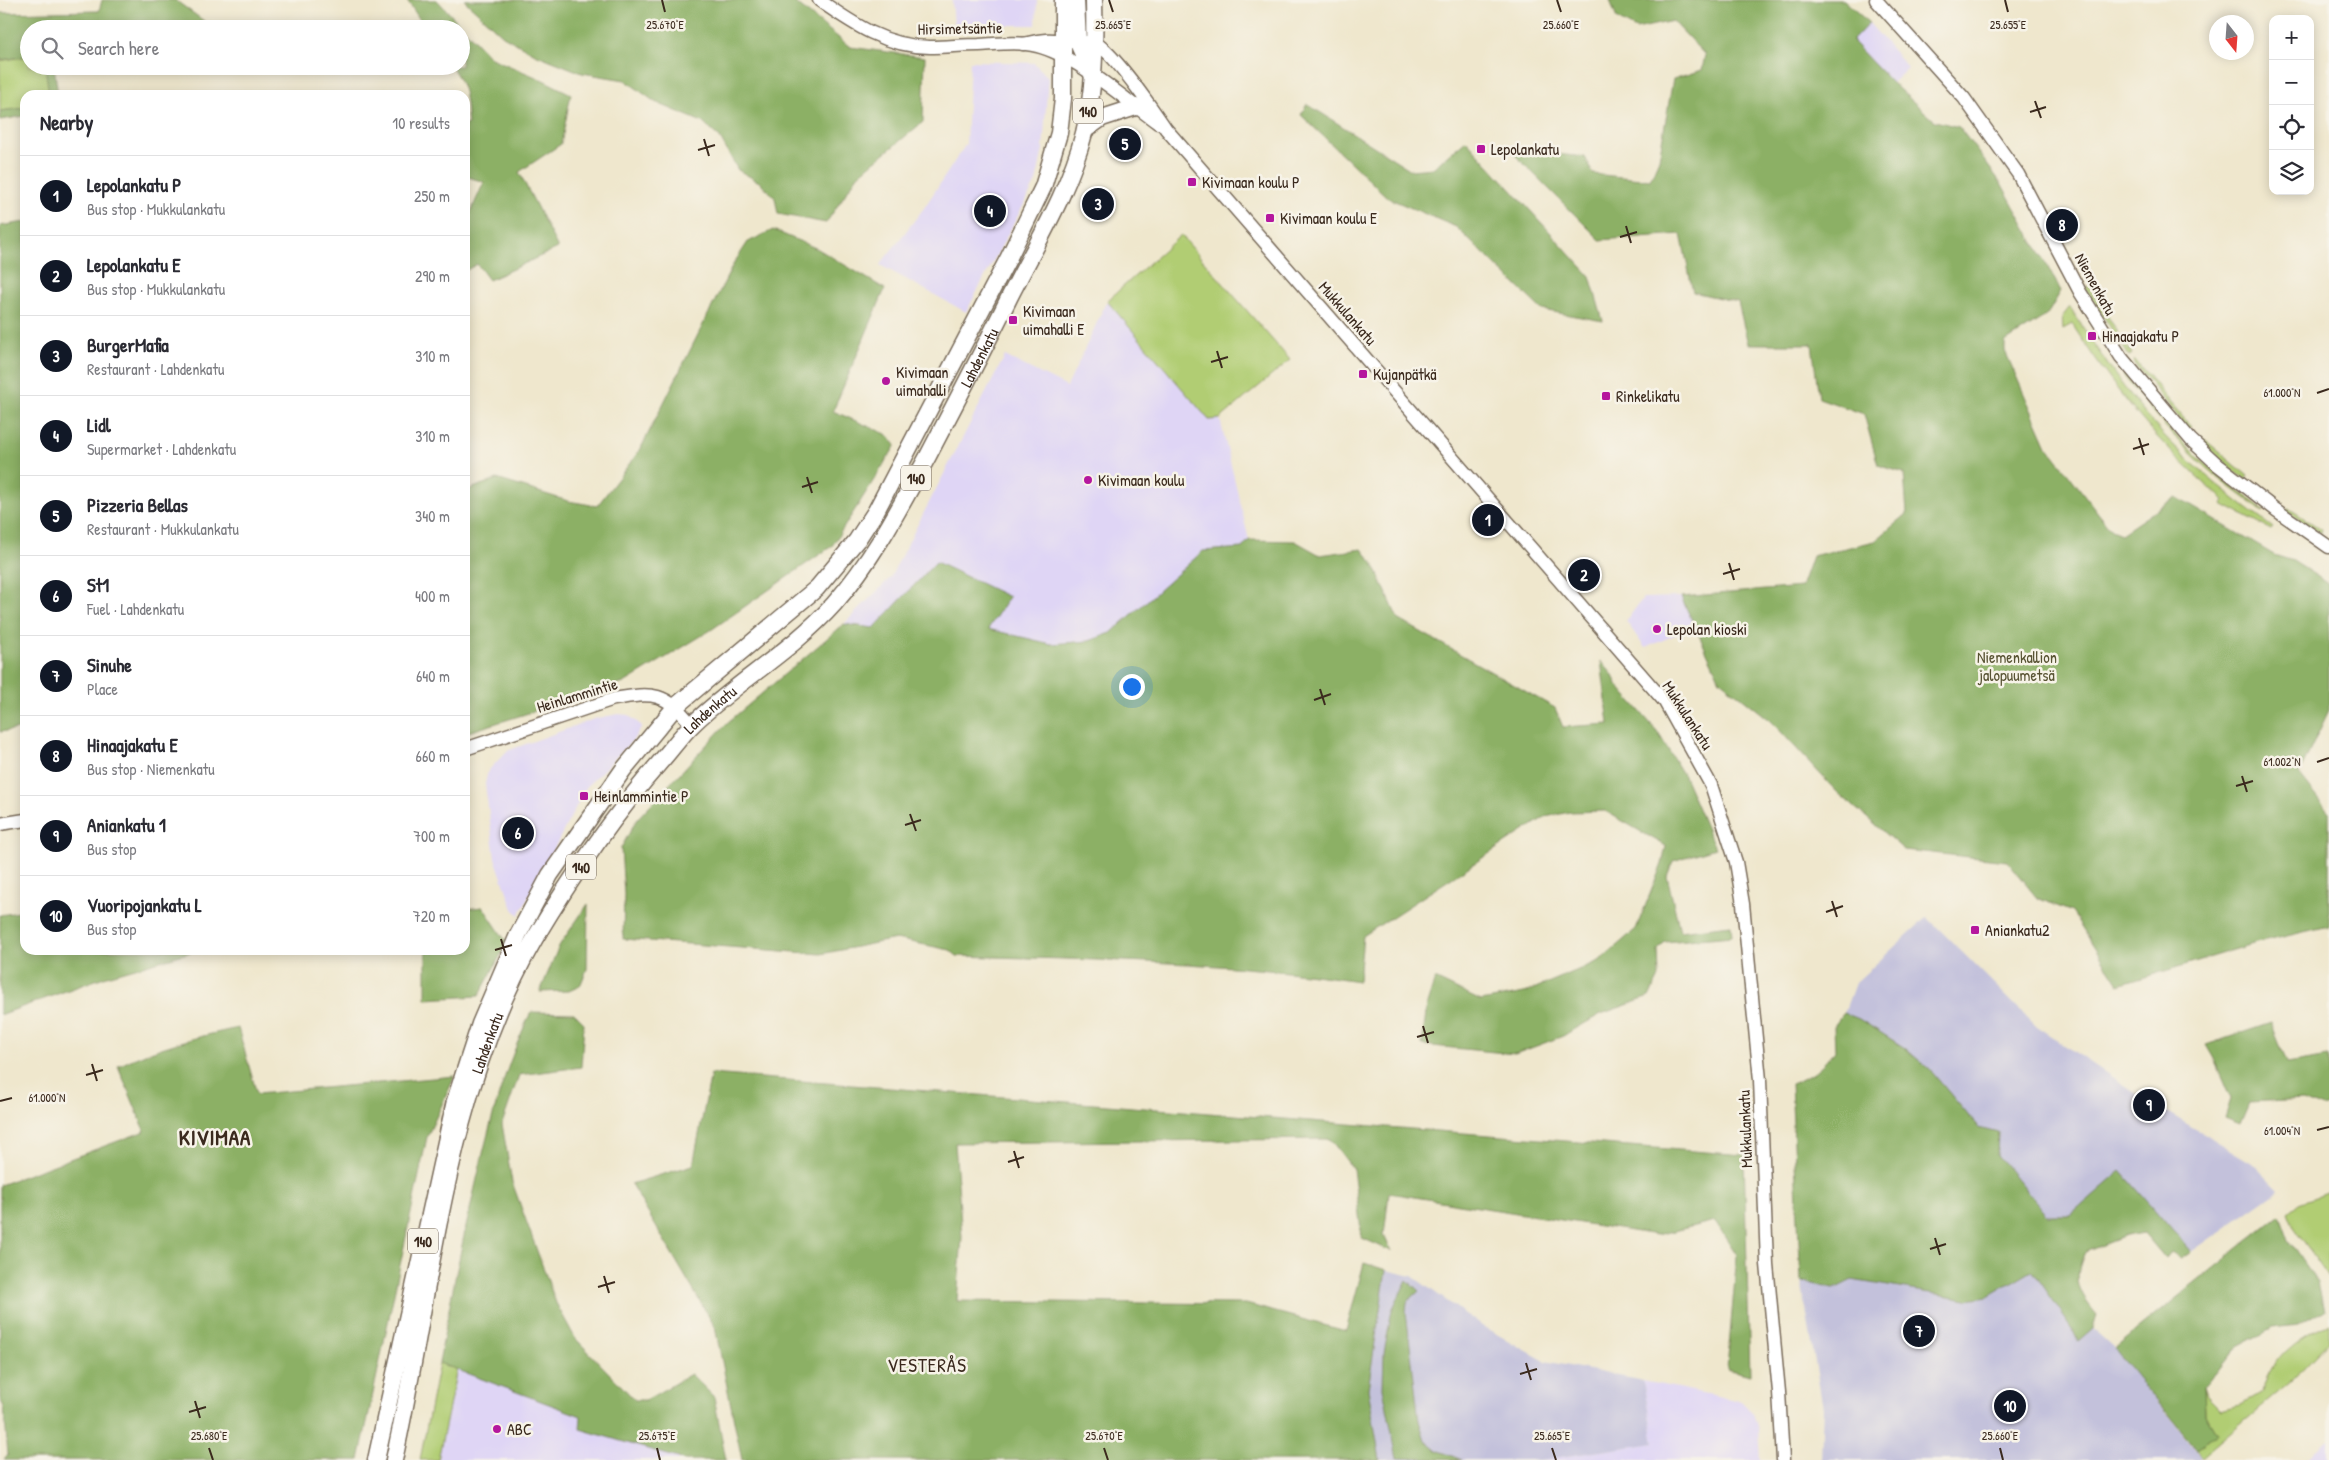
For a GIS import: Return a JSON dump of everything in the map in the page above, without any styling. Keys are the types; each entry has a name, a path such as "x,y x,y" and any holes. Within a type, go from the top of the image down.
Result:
{"main road":[{"name":"Lahdenkatu","path":"1063,0 1075,45"},
{"name":"Lahdenkatu","path":"1075,45 1076,0"},
{"name":"Lahdenkatu","path":"394,1460 409,1392 421,1316 444,1202 468,1100 495,986 518,934 550,875 623,770 676,706 817,588 853,545 876,511 1008,259 1043,187 1059,133 1063,99 1075,45 1094,0"},
{"path":"1075,45 1093,76"},
{"name":"Lahdenkatu","path":"376,1460 455,1101 487,1026 535,939 595,845 630,796 692,724 829,609 861,572 894,520 1059,202 1085,130 1093,76"},
{"path":"1085,130 1102,118 1136,108"}],"street":[{"name":"Hirsimetsäntie","path":"819,0 876,36 907,45 930,47 1023,44 1036,46 1075,45"},
{"name":"Niemenkatu","path":"1876,0 1964,98 2018,174 2080,292 2120,358 2191,440 2218,465 2276,510 2329,547"},
{"name":"Mukkulankatu","path":"1075,45 1105,50 1141,92 1166,129 1665,702 1711,785 1736,862 1747,938 1760,1080 1768,1264 1783,1460"},
{"name":"Mukkulankatu","path":"1093,76 1166,129"},
{"name":"Heinlammintie","path":"470,747 614,700 638,695 665,699 676,706 692,724"},
{"path":"0,824 20,821"}],"shaded area":[{"path":"952,0 1037,0 1036,25 954,25"},
{"path":"1869,23 1908,68 1892,83 1852,40"},
{"path":"970,61 1034,63 1048,77 1043,149 1036,182 966,312 880,265 924,208 966,144"},
{"name":"Kivimaan koulu","path":"1107,301 1209,419 1220,419 1249,540 1242,548 1203,551 1111,633 1089,641 1051,644 988,629 936,562 874,628 844,624 890,578 1005,356 1067,387"},
{"path":"1681,597 1695,626 1645,648 1626,621 1643,598"},
{"path":"618,714 628,715 642,726 633,740 587,786 519,915 513,909 495,858 485,784 488,771 507,751 594,719"},
{"path":"1927,917 2036,1026 2137,1094 2252,1163 2279,1190 2191,1252 2121,1172 2071,1216 2047,1215 1997,1155 1998,1132 1978,1127 1931,1071 1905,1048 1859,1019 1844,1013 1855,983"},
{"path":"1386,1270 1412,1276 1482,1326 1545,1361 1643,1381 1654,1443 1540,1460 1380,1460 1368,1389"},
{"path":"2032,1270 2073,1329 2078,1341 2093,1329 2114,1348 2201,1457 2198,1460 1821,1460 1823,1408 1801,1281 1834,1289 1852,1280 1967,1299"},
{"path":"457,1369 581,1416 580,1429 685,1460 438,1460"},
{"path":"1643,1381 1741,1401 1753,1413 1758,1429 1760,1460 1540,1460 1654,1443"},
{"path":"2329,1439 2329,1460 2305,1460"}],"green space":[{"path":"102,0 175,0 203,20 20,20 20,57 0,60 0,13 99,11"},
{"path":"407,0 437,0 456,20 420,20"},
{"path":"464,0 792,0 850,47 925,57 923,122 858,175 826,223 778,214 775,198 761,183 738,170 720,138 702,122 655,102 625,80 582,73 535,54 503,36"},
{"name":"Niemenkallion jalopuumetsä","path":"1610,0 1844,0 1869,23 1852,41 1892,83 1935,121 1959,127 2001,183 2061,291 2047,315 2005,342 2005,351 2047,446 2111,530 2121,534 2176,497 2274,555 2293,561 2329,584 2329,710 2299,774 2329,812 2329,926 2253,944 2119,985 2072,912 2037,898 2007,861 1904,850 1836,791 1770,720 1720,680 1681,597 1801,587 1812,556 1875,541 1907,514 1904,473 1878,465 1864,414 1819,398 1812,344 1748,344 1738,302 1693,292 1681,234 1600,240 1509,149 1585,157 1593,174 1650,180 1659,159 1673,79 1702,70 1705,55 1673,21 1636,29 1617,19"},
{"path":"470,35 491,58 571,94 561,144 519,172 558,248 489,280 477,264 470,268 470,214 484,182 470,178 470,90 464,90 456,75 470,75"},
{"path":"20,58 20,75 47,75 49,90 20,90 20,109 0,111 0,61"},
{"path":"46,75 55,75 57,90 48,90"},
{"path":"1307,104 1411,170 1433,168 1466,140 1590,276 1603,321 1542,310 1456,227 1388,198 1301,115"},
{"path":"20,109 20,117 0,120 0,111"},
{"path":"20,223 20,729 0,732 0,226"},
{"path":"773,230 818,249 885,289 833,411 886,434 896,445 832,546 711,630 624,683 470,731 470,489 497,479 568,501 597,506 640,450 734,263 748,242"},
{"path":"1181,235 1290,360 1220,419 1209,420 1107,301"},
{"path":"2088,286 2132,354 2129,356 2085,288"},
{"path":"2070,307 2124,387 2154,424 2197,468 2273,528 2271,530 2222,504 2224,500 2180,460 2141,418 2106,374 2072,324 2063,329 2062,317"},
{"path":"2135,360 2191,427 2188,429 2133,362"},
{"path":"2125,374 2155,412 2189,448 2219,475 2264,510 2263,512 2211,472 2187,450 2144,401 2123,375"},
{"path":"2198,434 2248,476 2245,480 2195,437"},
{"path":"2288,508 2321,529 2320,533 2286,511"},
{"path":"1249,540 1295,541 1320,555 1362,549 1373,563 1398,619 1555,708 1563,727 1609,724 1601,661 1612,674 1618,686 1657,731 1684,776 1715,848 1673,861 1667,876 1680,931 1731,925 1732,936 1665,942 1658,949 1659,977 1649,997 1601,1014 1563,1036 1515,1054 1422,1045 1427,1004 1435,979 1481,1001 1524,993 1599,961 1636,929 1662,864 1666,846 1605,811 1570,812 1545,817 1363,936 1359,981 1309,974 1209,965 957,956 950,950 896,939 821,954 623,939 624,894 621,848 637,819 727,723 844,624 874,628 936,562 1009,597 988,629 1051,644 1089,641 1111,633 1203,551 1242,548"},
{"path":"588,904 587,969 580,986 569,991 540,992 559,946"},
{"path":"483,907 507,943 479,996 426,999 426,955 470,955 470,908"},
{"path":"20,912 20,955 181,955 104,977 0,1015 0,915"},
{"path":"531,1012 574,1013 584,1023 581,1067 519,1075 502,1124 512,1182 556,1303 575,1338 635,1400 646,1400 691,1374 714,1397 726,1460 685,1460 580,1429 581,1416 439,1363 464,1237 490,1125 512,1057"},
{"path":"1844,1013 1859,1019 1905,1048 1931,1071 1978,1127 1998,1132 1997,1155 2047,1215 2071,1215 2121,1171 2191,1252 2181,1259 2171,1253 2166,1259 2144,1233 2126,1236 2085,1252 2079,1271 2079,1286 2085,1300 2097,1315 2093,1329 2078,1342 2073,1329 2032,1270 1988,1296 1967,1299 1852,1280 1834,1289 1801,1281 1791,1084 1816,1070 1835,1051 1834,1026"},
{"path":"2271,1023 2287,1063 2329,1056 2329,1106 2322,1108 2303,1100 2249,1103 2240,1124 2225,1118 2231,1099 2206,1045"},
{"path":"238,1028 257,1094 455,1076 427,1137 359,1460 4,1460 8,1455 4,1407 0,1399 0,1185 145,1131 118,1066 147,1053 177,1043"},
{"path":"711,1074 1744,1155 1750,1375 1727,1369 1737,1255 1715,1221 1657,1235 1389,1193 1384,1235 1391,1251 1362,1238 1353,1169 1330,1139 955,1143 962,1237 957,1301 1246,1304 1346,1331 1364,1263 1386,1270 1368,1389 1380,1460 742,1460 715,1327 631,1184 693,1165"},
{"path":"2329,1192 2329,1277 2294,1227 2288,1212 2299,1203"},
{"path":"2280,1215 2289,1240 2318,1283 2324,1310 2299,1325 2273,1328 2234,1349 2204,1387 2205,1414 2217,1434 2196,1449 2114,1348"},
{"path":"1407,1280 1419,1291 1407,1302 1406,1312 1419,1421 1425,1440 1437,1450 1462,1460 1397,1458 1383,1388 1384,1353 1392,1310"},
{"path":"2329,1322 2329,1341 2292,1380 2201,1457 2196,1449 2217,1434 2205,1414 2204,1387 2207,1396 2221,1410 2240,1405 2261,1393 2273,1368 2288,1350"},
{"path":"439,1363 457,1369 438,1460 420,1460"}],"place":[{"name":"Pizzeria Bellas","path":"1125,144"},
{"name":"Lepolankatu","path":"1481,149"},
{"name":"Kivimaan koulu P","path":"1192,182"},
{"name":"BurgerMafia","path":"1098,204"},
{"name":"Lidl","path":"990,211"},
{"name":"Kivimaan koulu E","path":"1270,218"},
{"name":"Hinaajakatu E","path":"2062,225"},
{"name":"Kivimaan uimahalli E","path":"1013,320"},
{"name":"Hinaajakatu P","path":"2092,336"},
{"name":"Kujanpätkä","path":"1363,374"},
{"name":"Kivimaan uimahalli","path":"886,381"},
{"name":"Rinkelikatu","path":"1606,396"},
{"name":"Kivimaan koulu","path":"1088,480"},
{"name":"Lepolankatu P","path":"1488,520"},
{"name":"Lepolankatu E","path":"1584,575"},
{"name":"Lepolan kioski","path":"1657,629"},
{"name":"Heinlammintie P","path":"584,796"},
{"name":"St1","path":"518,833"},
{"name":"Aniankatu2","path":"1975,930"},
{"name":"Aniankatu 1","path":"2149,1105"},
{"name":"Sinuhe","path":"1919,1331"},
{"name":"Vuoripojankatu L","path":"2010,1406"},
{"name":"ABC","path":"497,1429"}],"district":[{"name":"KIVIMAA","path":"215,1137"},
{"name":"VESTERÅS","path":"927,1365"}]}
